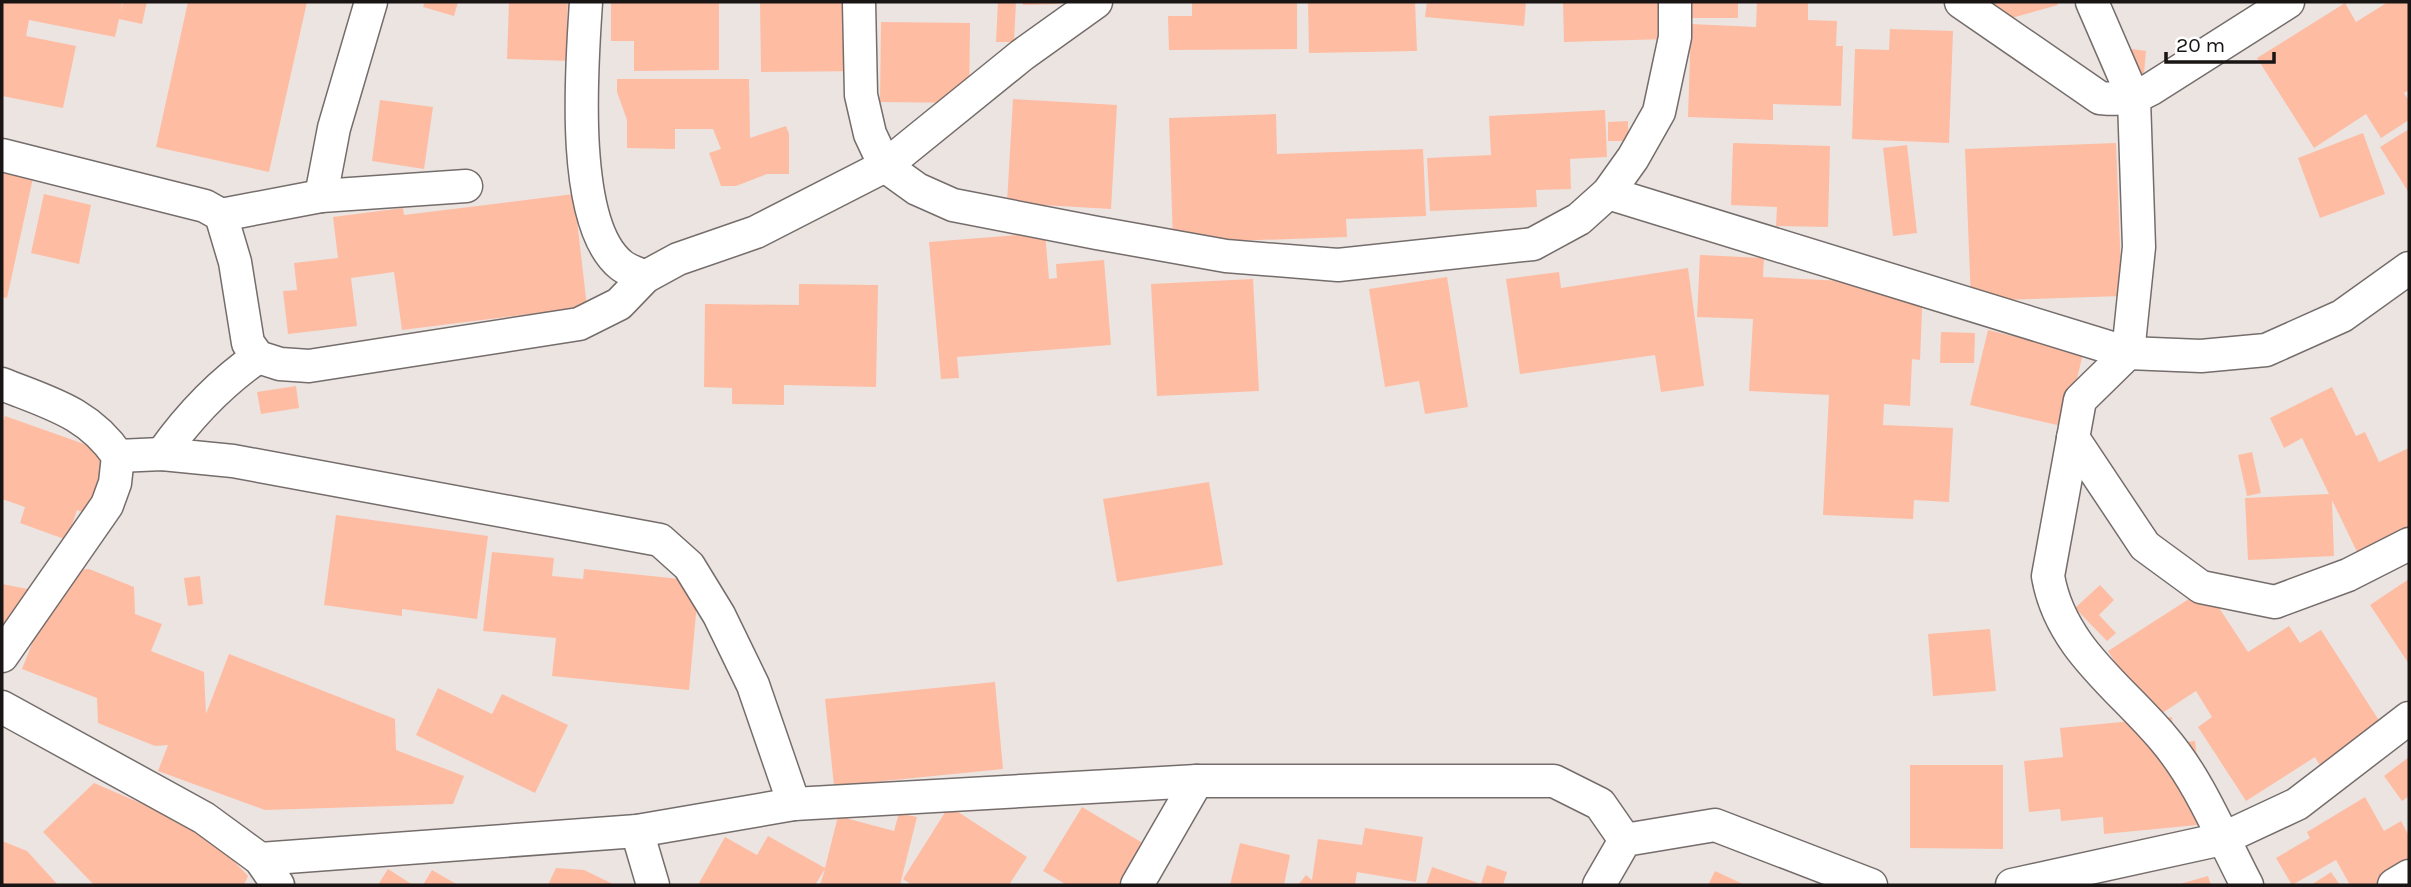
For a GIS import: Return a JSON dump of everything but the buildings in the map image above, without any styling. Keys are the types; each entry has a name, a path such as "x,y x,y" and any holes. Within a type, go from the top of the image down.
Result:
{"street":[{"path":"321,196 334,128 371,2"},
{"path":"586,2 580,80 584,173 605,245 620,264 645,277"},
{"path":"859,2 861,95 870,134 885,166 917,189 953,205 1226,256 1338,265 1533,244 1579,219 1608,193 1633,158 1659,112 1675,37 1675,2"},
{"path":"221,215 235,262 248,343 258,358 280,364 309,366 579,324 619,304 645,277 678,259 756,232 885,166 1022,55 1096,2"},
{"path":"1961,2 2101,98 2134,99 2288,2"},
{"path":"2092,2 2134,99 2139,247 2128,353 2080,400 2048,576 2053,605 2077,643 2112,688 2163,737 2198,787 2222,839 2248,885"},
{"path":"2,155 205,206 221,215 321,196 466,186"},
{"path":"1608,193 2128,353 2201,356 2266,350 2342,316 2409,268"},
{"path":"162,454 187,420 231,376 258,358"},
{"path":"2,384 64,409 102,433 118,456 115,483 107,505 2,656"},
{"path":"2073,438 2145,546 2201,587 2275,602 2348,575 2409,544"},
{"path":"118,456 162,454 233,461 660,540 689,566 719,615 753,685 794,804"},
{"path":"2,707 204,818 260,859 278,885"},
{"path":"2012,885 2222,839 2297,804 2409,718"},
{"path":"1137,885 1197,781"},
{"path":"260,859 637,831 794,804 1197,781 1554,781 1600,804 1625,840"},
{"path":"1625,840 1715,825 1871,885"},
{"path":"637,831 653,885"},
{"path":"1599,885 1625,840"},
{"path":"2395,885 2409,876"}]}
